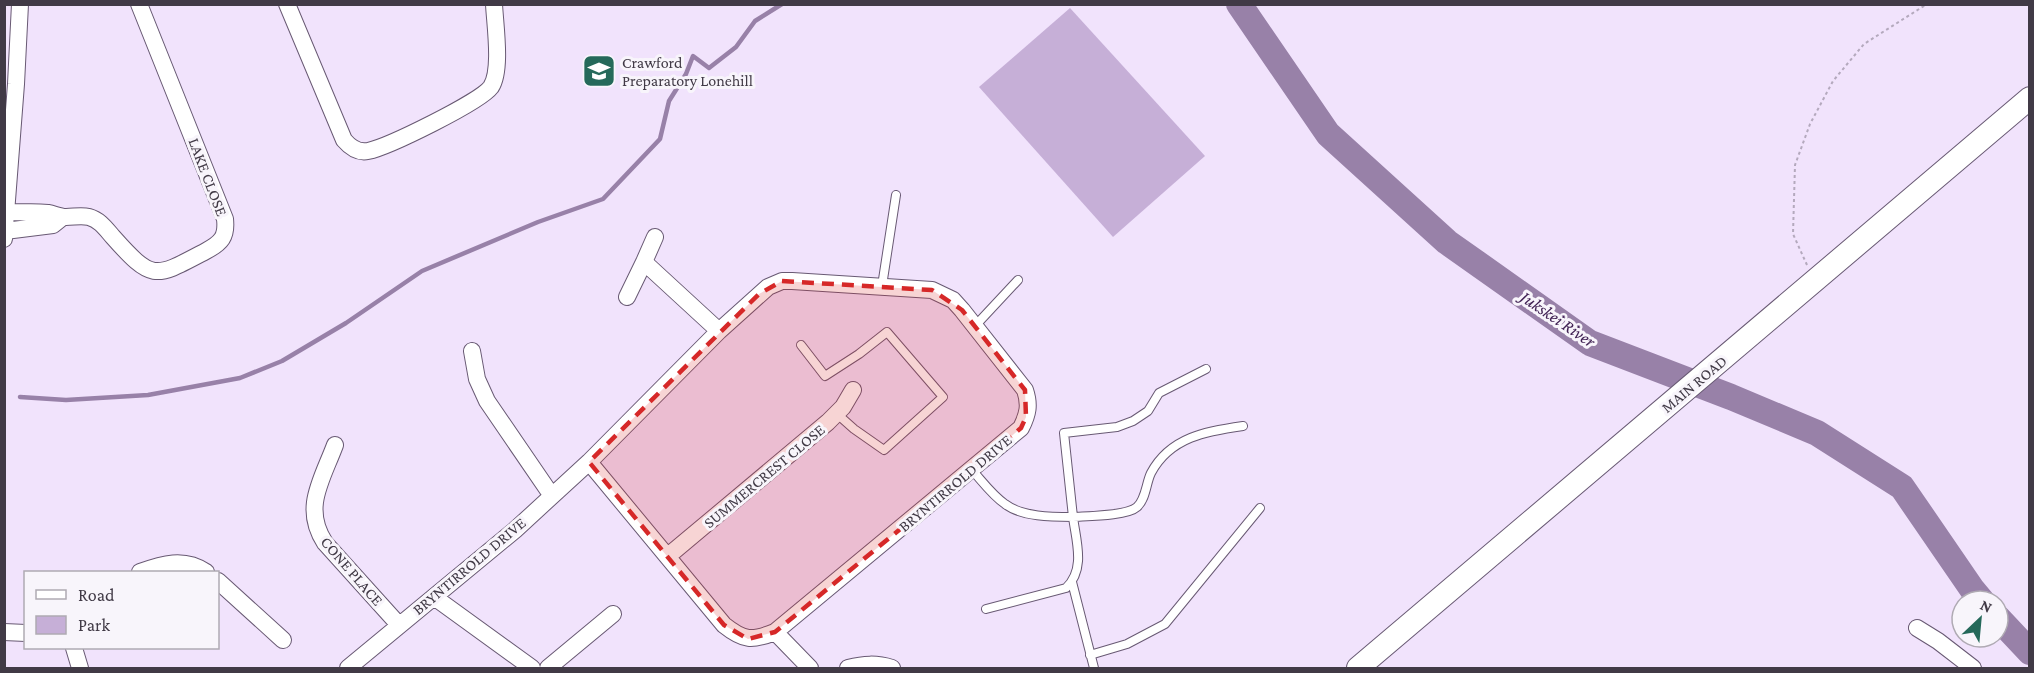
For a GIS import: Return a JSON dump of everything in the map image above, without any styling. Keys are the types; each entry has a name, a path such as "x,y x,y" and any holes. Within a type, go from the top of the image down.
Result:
{"main road":[{"name":"MAIN ROAD","path":"1358,669 2030,98"}],"street":[{"name":"LAKE CLOSE","path":"6,212 52,213 63,217 82,216 98,221 134,260 143,267 161,272 176,267 220,244 226,230 225,219 139,4"},
{"path":"287,4 344,140 351,147 367,151 452,113 483,95 492,86 497,65 494,4"},
{"path":"4,239 16,84 14,11"},
{"name":"LAKE CLOSE","path":"5,231 53,225 63,217"},
{"path":"627,297 655,237"},
{"path":"644,262 719,331"},
{"name":"BRYNTIRROLD DRIVE","path":"348,669 488,553 552,496 589,462 719,331 768,287 782,282 882,286 942,294 953,300 975,326 1024,390 1029,402 1021,428 775,632 759,638 748,639 735,635 724,625 589,462"},
{"path":"472,351 477,379 487,401 552,496"},
{"name":"SUMMERCREST CLOSE","path":"668,555 828,422 853,390"},
{"name":"CONE PLACE","path":"335,445 314,500 317,531 325,543 399,625"},
{"path":"145,571 161,564 178,562 190,564 202,571"},
{"path":"219,582 283,640"},
{"path":"434,597 532,669"},
{"path":"548,669 613,614"},
{"path":"1917,628 1938,641 1973,669"},
{"path":"4,632 24,633"},
{"path":"775,632 810,669"},
{"path":"74,649 80,669"},
{"path":"848,669 870,664 881,664 892,669"}],"lane":[{"path":"882,286 896,195"},
{"path":"975,326 1018,280"},
{"path":"801,345 825,376 887,333 943,397 884,450 836,413"},
{"path":"986,609 1066,588 1077,572 1079,563 1064,433 1117,427 1133,421 1148,411 1159,393 1206,369"},
{"path":"972,470 999,499 1014,509 1043,515 1073,517 1132,510 1142,501 1156,465 1179,442 1212,431 1243,426"},
{"path":"1090,655 1127,644 1165,624 1260,508"},
{"path":"1072,582 1094,669"}],"path":[{"path":"1814,282 1793,234 1796,165 1810,124 1833,81 1864,44 1928,4"}],"highlighted area":[{"path":"782,281 932,290 962,310 1025,390 1026,417 1021,428 972,470 775,632 748,639 724,625 589,462 759,294"}],"green space":[{"path":"1070,8 1205,156 1113,237 979,87"}],"waterway":[{"path":"20,397 66,400 148,395 240,378 282,361 346,323 422,271 538,222 603,199 660,139 669,101 686,74 693,56 709,68 736,47 755,21 782,4"},
{"name":"Jukskei River","path":"1239,4 1328,134 1447,242 1590,343 1817,433 1902,487 1972,589"},
{"name":"Jukskei River","path":"2010,631 2030,652"}],"place":[{"name":"Crawford Preparatory Lonehill","path":"599,71"}]}
